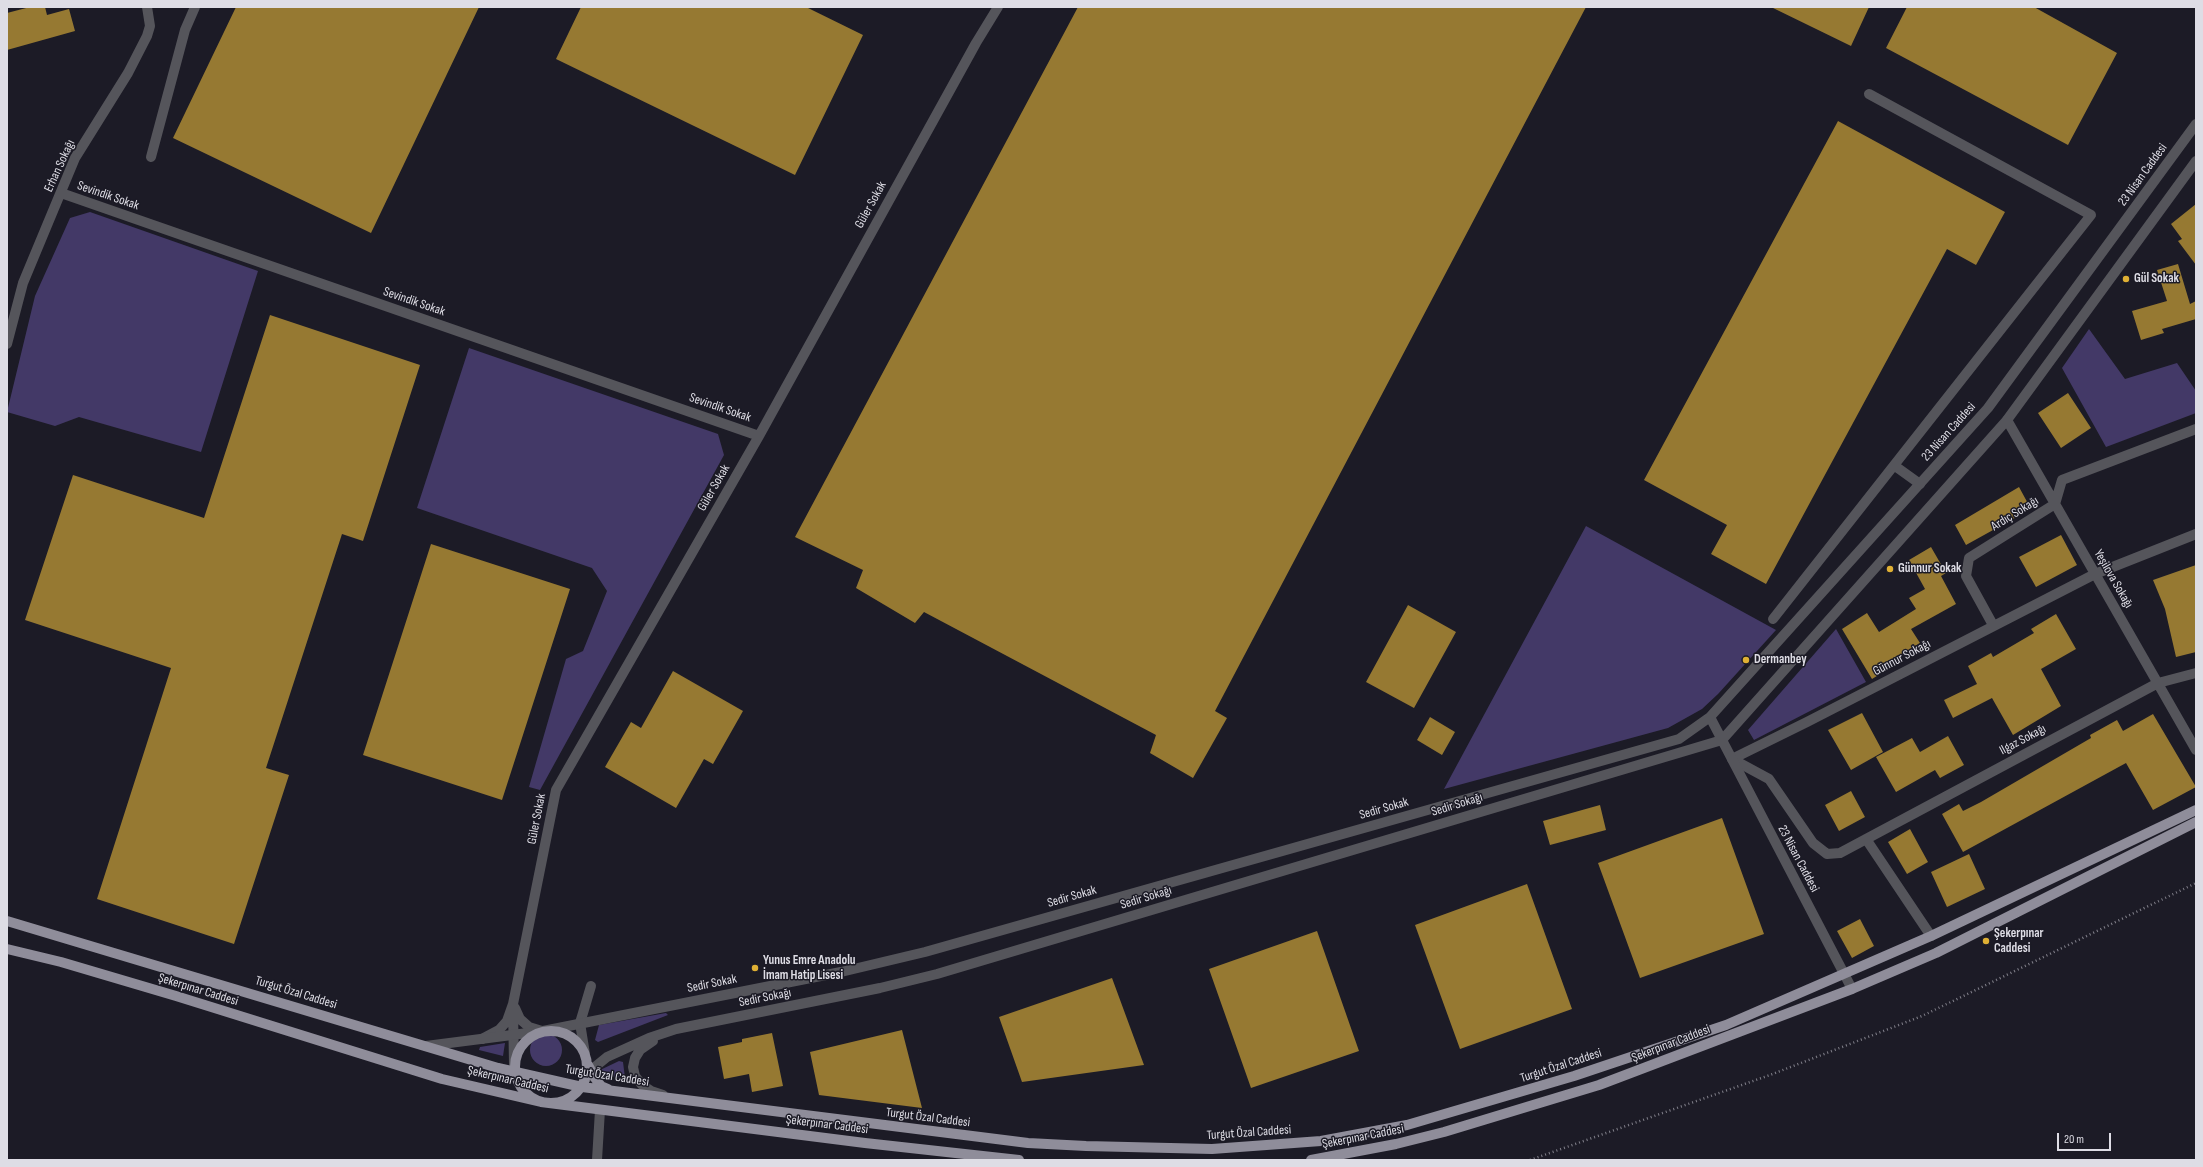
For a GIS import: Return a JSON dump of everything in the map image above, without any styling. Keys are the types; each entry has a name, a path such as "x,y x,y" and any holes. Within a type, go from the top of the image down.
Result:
{"main road":[{"path":"1844,974 1930,936 2196,810"},
{"name":"Şekerpınar Caddesi","path":"1311,1160 1388,1146 1444,1132 1599,1085 1852,990 1936,953 2196,822"},
{"name":"Turgut Özal Caddesi","path":"7,921 426,1046 611,1091 1028,1143 1086,1146 1212,1149 1321,1141 1406,1125 1574,1076 1726,1025 1844,974"},
{"name":"Şekerpınar Caddesi","path":"7,949 61,962 442,1079 541,1102 1019,1160"},
{"path":"588,1063 583,1084 574,1095 564,1101 553,1103 541,1102 524,1092 519,1084 514,1068 516,1053 522,1043 531,1035 542,1031 564,1032 580,1045 601,1086 611,1091"}],"street":[{"name":"Erhan Sokağı","path":"7,344 23,283 75,158 128,73 148,36 150,26 147,7"},
{"path":"151,157 184,30 195,7"},
{"name":"Güler Sokak","path":"513,1004 556,790 759,436 976,43 998,7"},
{"path":"1773,619 1895,466 2091,215 1869,94"},
{"name":"23 Nisan Caddesi","path":"1852,990 1710,717 1988,408 2196,124"},
{"path":"1722,740 2007,420 2196,161"},
{"name":"Sevindik Sokak","path":"61,194 759,436"},
{"name":"Yeşilova Sokağı","path":"2007,420 2196,750"},
{"name":"Ardıç Sokağı","path":"1993,625 1966,576 1969,558 2055,504 2062,480 2196,429"},
{"path":"1895,466 1920,484"},
{"name":"Günnur Sokağı","path":"1732,759 2095,574 2196,534"},
{"name":"Ilgaz Sokağı","path":"1732,759 1769,779 1814,843 1828,854 1840,853 2158,683 2196,673"},
{"name":"Sedir Sokak","path":"426,1046 542,1031 841,972 925,952 1679,739 1710,717"},
{"name":"Sedir Sokağı","path":"588,1063 607,1057 649,1038 676,1029 880,988 937,974 1722,740"},
{"path":"1866,839 1930,936"},
{"path":"588,1063 580,1023 591,986"},
{"path":"513,1004 520,1019 528,1027 542,1031"},
{"path":"513,1004 514,1068"},
{"path":"480,1040 499,1030 506,1020 513,1004"},
{"path":"676,1029 649,1043 640,1050 635,1058 634,1067 636,1076 646,1088 680,1100"},
{"path":"597,1160 600,1110"}],"path":[{"path":"1530,1160 1770,1075 1922,1016 2196,883"}],"shaded area":[{"path":"90,212 258,271 201,452 79,417 55,426 7,412 35,296 70,218"},
{"path":"2089,329 2125,379 2177,363 2196,391 2196,413 2106,447 2062,368"},
{"path":"469,348 718,434 724,455 540,790 529,787 566,659 583,651 607,591 592,568 417,508"},
{"path":"1586,526 1776,630 1718,694 1702,709 1668,728 1444,789"},
{"path":"1836,629 1866,682 1754,740 1748,730"},
{"path":"666,1013 668,1015 598,1042 595,1040 599,1025"},
{"path":"543,1034 549,1034 559,1041 562,1050 561,1056 555,1063 549,1066 543,1066 533,1059 530,1053 530,1047 537,1037"},
{"path":"505,1043 503,1056 479,1050 480,1047"},
{"path":"619,1061 623,1062 625,1078 600,1075 598,1071"}],"building":[{"path":"30,7 45,7 47,15 69,9 75,31 7,50 7,13"},
{"path":"236,7 479,7 371,233 173,138"},
{"path":"581,7 806,7 863,35 795,175 556,59"},
{"path":"1078,7 1586,7 1215,711 1227,718 1193,778 1150,753 1156,735 924,612 915,623 856,588 863,570 795,537"},
{"path":"1771,7 1869,7 1851,46"},
{"path":"1907,7 2034,7 2117,53 2068,145 1886,48"},
{"path":"1838,121 2005,212 1976,265 1947,249 1766,584 1711,554 1727,525 1644,480"},
{"path":"2196,204 2196,265 2178,241 2182,239 2171,224"},
{"path":"2178,264 2190,304 2196,301 2196,319 2162,329 2164,333 2141,340 2132,311 2167,301 2157,270"},
{"path":"270,315 420,365 363,541 342,534 266,768 289,775 234,944 97,899 171,668 25,620 73,475 204,518"},
{"path":"2068,393 2091,428 2061,448 2038,413"},
{"path":"2019,487 2031,509 1966,545 1955,525"},
{"path":"2061,535 2077,565 2036,587 2019,557"},
{"path":"431,544 570,589 502,800 363,755"},
{"path":"1931,547 1946,573 1941,576 1956,604 1911,629 1920,643 1895,658 1898,663 1872,679 1842,629 1867,613 1879,632 1916,609 1909,598 1925,589 1909,560"},
{"path":"2196,565 2196,652 2176,657 2165,609 2153,580"},
{"path":"1408,605 1456,632 1414,708 1366,682"},
{"path":"2056,614 2076,649 2041,669 2061,706 2013,735 1992,698 1953,718 1944,700 1977,684 1968,666 1991,653 1993,657 2034,633 2031,629"},
{"path":"673,671 743,711 713,764 704,759 676,808 605,767 631,722 641,728"},
{"path":"1862,713 1883,752 1851,770 1828,730"},
{"path":"2153,714 2196,787 2153,810 2126,763 1963,852 1942,814 1959,804 1963,811 1981,802 2091,738 2090,735 2117,720 2123,731"},
{"path":"1430,717 1455,732 1442,755 1417,740"},
{"path":"1948,736 1964,765 1940,778 1935,770 1896,792 1876,757 1912,738 1920,752"},
{"path":"1851,791 1865,817 1839,831 1825,805"},
{"path":"1600,805 1606,830 1550,845 1543,821"},
{"path":"1722,818 1764,934 1640,978 1598,863"},
{"path":"1910,829 1928,862 1907,874 1888,842"},
{"path":"1969,854 1985,889 1947,907 1931,872"},
{"path":"1527,884 1572,1009 1460,1049 1415,925"},
{"path":"1860,919 1874,946 1852,958 1837,931"},
{"path":"1317,931 1359,1051 1251,1088 1209,969"},
{"path":"1112,978 1144,1065 1022,1082 999,1017"},
{"path":"902,1030 922,1108 819,1095 810,1052"},
{"path":"772,1033 783,1086 752,1092 749,1074 724,1079 718,1047 742,1042 742,1039"}],"place":[{"name":"Gül Sokak","path":"2126,279"},
{"name":"Günnur Sokak","path":"1890,569"},
{"name":"Dermanbey","path":"1746,660"},
{"name":"Şekerpınar Caddesi","path":"1986,941"},
{"name":"Yunus Emre Anadolu İmam Hatip Lisesi","path":"755,968"}]}
